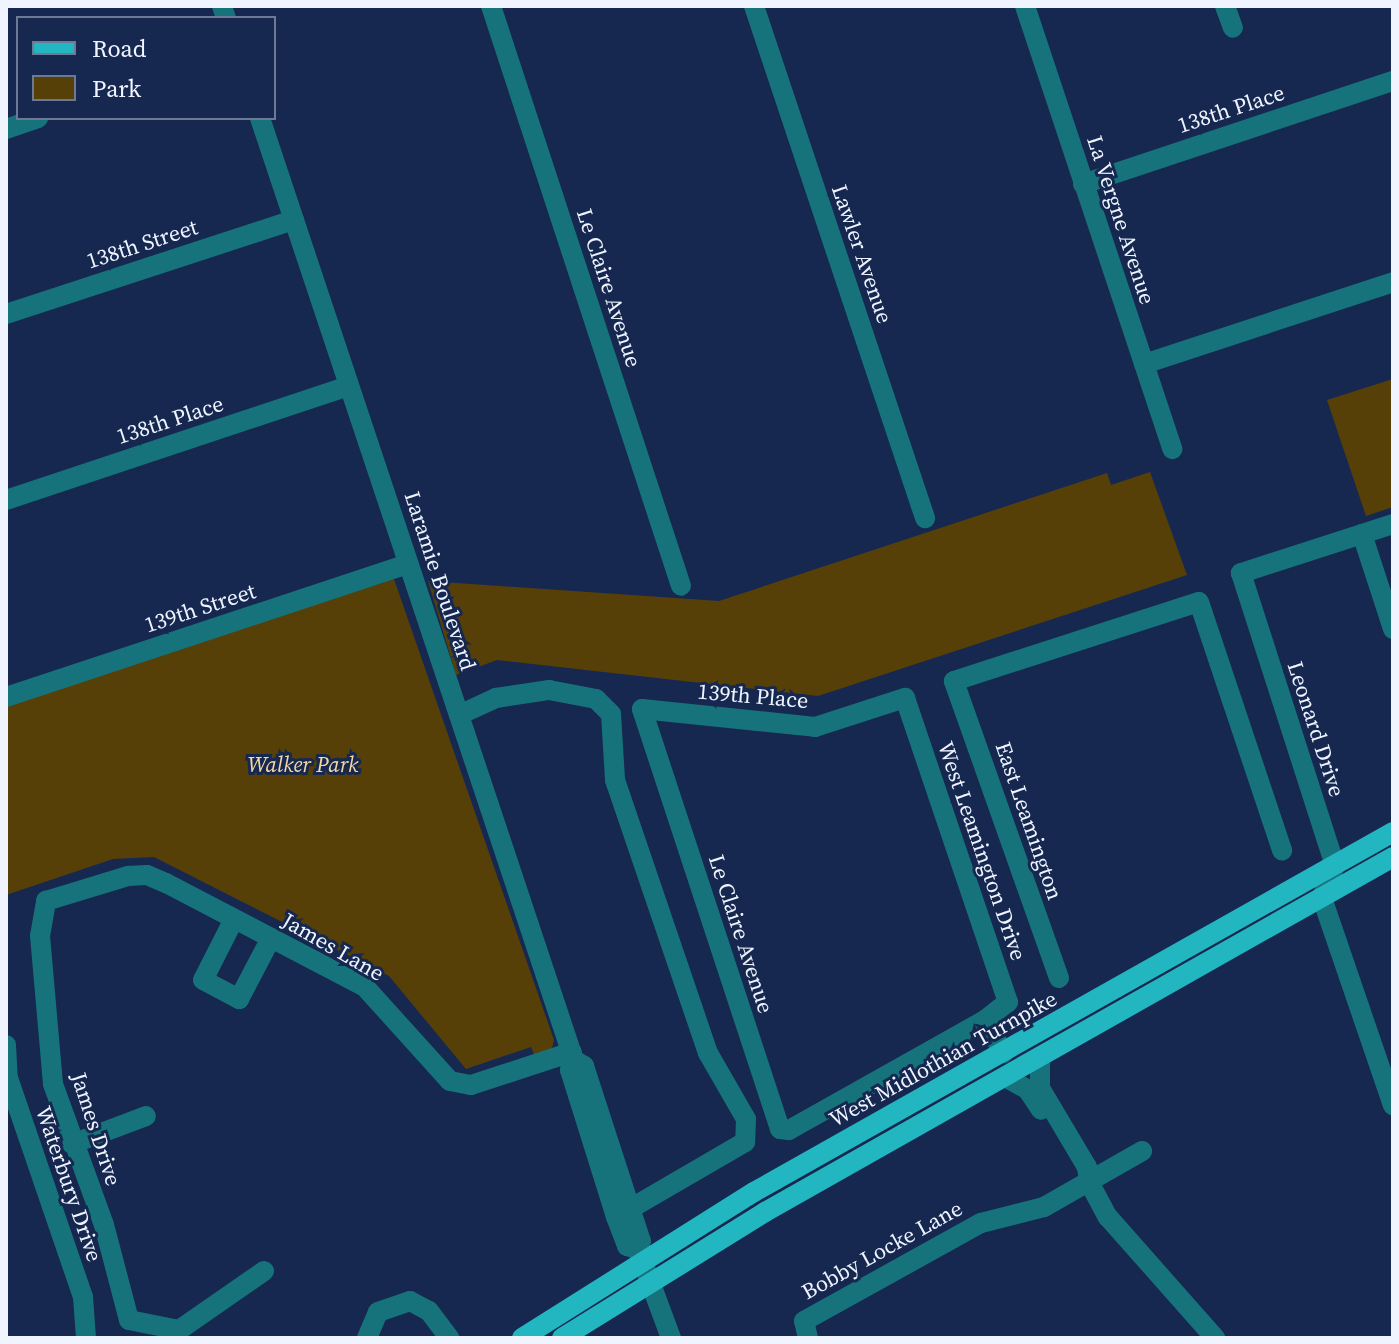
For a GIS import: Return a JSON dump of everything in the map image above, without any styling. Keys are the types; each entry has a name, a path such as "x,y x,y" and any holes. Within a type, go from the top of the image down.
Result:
{"main road":[{"name":"West Midlothian Turnpike","path":"522,1338 640,1254 1393,832"},
{"name":"West Midlothian Turnpike","path":"562,1338 652,1281 1393,857"},
{"path":"1003,1053 1022,1068"}],"street":[{"name":"Le Claire Avenue","path":"491,6 681,586"},
{"name":"Lawler Avenue","path":"754,6 925,518"},
{"name":"La Vergne Avenue","path":"1025,6 1172,449"},
{"path":"1225,6 1233,28"},
{"name":"138th Place","path":"1083,184 1393,81"},
{"path":"6,129 32,120"},
{"name":"Laramie Boulevard","path":"261,120 573,1056 584,1066 623,1213 641,1241 640,1254 671,1338"},
{"name":"138th Street","path":"6,314 294,220"},
{"path":"1144,364 1393,282"},
{"name":"138th Place","path":"6,500 349,386"},
{"path":"1393,524 1362,534 1393,629"},
{"name":"Leonard Drive","path":"1335,865 1241,573 1362,534"},
{"name":"139th Street","path":"6,697 409,564"},
{"name":"East Leamington","path":"1059,978 954,681 1199,602 1282,850"},
{"path":"459,715 496,698 549,690 596,699 611,714 615,780 708,1053 738,1098 747,1133 745,1142 623,1213"},
{"name":"139th Place","path":"642,709 815,727 905,698"},
{"name":"West Leamington Drive","path":"905,698 1008,1002 985,1020"},
{"name":"Le Claire Avenue","path":"642,709 780,1129 789,1130 985,1020"},
{"path":"1335,865 1322,898 1393,1105"},
{"name":"James Lane","path":"46,901 128,876 147,875 365,987 450,1081 471,1085 573,1056"},
{"name":"James Drive","path":"46,901 40,936 53,1084 72,1144 104,1225 129,1320 181,1334"},
{"path":"234,919 203,980 227,993 239,999 271,938"},
{"path":"985,1020 1003,1053"},
{"name":"Waterbury Drive","path":"6,1045 8,1078 83,1297 86,1338"},
{"path":"1022,1068 1033,1096 1076,1172 1089,1182 1128,1245 1193,1309 1215,1338"},
{"path":"1022,1068 1040,1088 1087,1167 1089,1182"},
{"path":"72,1144 146,1116"},
{"path":"1089,1182 1142,1151"},
{"name":"Bobby Locke Lane","path":"808,1338 804,1321 981,1223 1035,1211 1089,1182"},
{"path":"181,1334 264,1271"},
{"path":"367,1338 378,1312 398,1302 419,1304 442,1336"}],"green space":[{"path":"1393,379 1393,507 1366,516 1327,400"},
{"path":"1150,472 1187,575 818,696 497,660 456,675 428,581 719,601 1107,473 1111,485"},
{"name":"Walker Park","path":"394,579 554,1040 551,1052 535,1057 531,1047 466,1069 389,976 154,857 113,859 6,895 6,706"}]}
